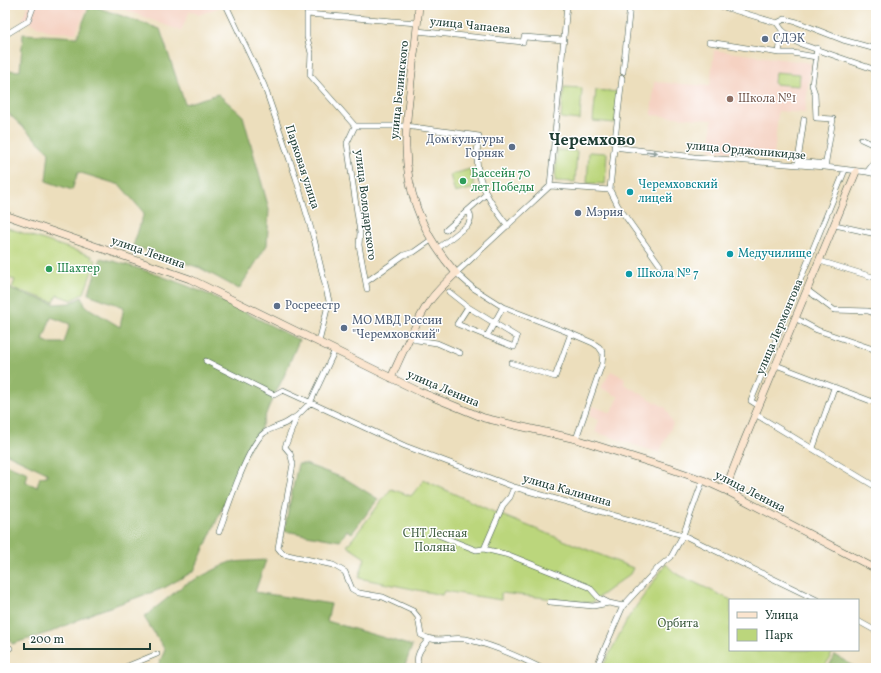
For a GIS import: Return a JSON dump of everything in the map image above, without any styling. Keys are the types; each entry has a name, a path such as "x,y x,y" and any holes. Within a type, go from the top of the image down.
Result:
{"main road":[{"name":"улица Белинского","path":"419,5 406,126 406,149 411,191 415,206 425,230 443,259 456,273"},
{"name":"улица Лермонтова","path":"725,490 856,172"},
{"name":"улица Ленина","path":"5,215 190,279 418,391 484,418 576,439 703,480 876,569"},
{"path":"391,378 410,336 427,305 456,273"}],"street":[{"path":"5,35 28,21 34,5"},
{"name":"Парковая улица","path":"226,5 264,85 296,178 314,239 329,301 319,342"},
{"path":"456,273 550,186 567,5"},
{"path":"623,72 630,5"},
{"path":"717,5 777,23 782,30 798,42 876,70"},
{"name":"улица Чапаева","path":"355,126 310,75 311,53 307,37 307,14 417,27 523,42 524,37 564,40"},
{"path":"777,23 785,19 797,22 843,40 876,49"},
{"path":"779,53 782,30"},
{"path":"709,42 816,57"},
{"path":"804,119 798,161 826,166 833,119 816,118 815,94 812,85 817,48"},
{"path":"622,78 610,190 618,206 660,265"},
{"path":"355,126 406,126 479,136 477,158 479,173 486,194 496,211 508,226"},
{"name":"улица Володарского","path":"355,126 347,143 360,233 359,245 367,289"},
{"path":"861,139 876,146"},
{"name":"улица Орджоникидзе","path":"614,147 694,157 826,166 876,174"},
{"path":"867,172 876,160"},
{"path":"759,406 751,401 845,170"},
{"path":"550,186 610,190"},
{"path":"446,230 486,194"},
{"path":"437,249 468,225 471,215 468,210"},
{"path":"835,225 876,234"},
{"path":"366,282 404,256 414,252 431,240"},
{"path":"820,261 876,278"},
{"name":"улица Белинского","path":"456,273 473,288 503,307 571,333 599,347 603,353 602,364 576,439"},
{"path":"807,290 834,310 868,312 876,314"},
{"path":"449,292 468,307 517,337 514,347 457,324 468,307"},
{"path":"487,336 503,307"},
{"path":"795,318 817,330 876,350"},
{"path":"511,363 555,376 571,333"},
{"path":"410,336 417,340 437,343 460,353"},
{"path":"219,532 239,478 259,438 263,433 284,424 297,416 310,403 335,350"},
{"name":"улица Калинина","path":"206,361 274,395 283,390 405,446 514,486 683,535 815,599"},
{"path":"776,365 876,403"},
{"path":"813,448 834,388"},
{"path":"756,414 876,487"},
{"path":"297,416 285,448 290,453 293,464 278,548 280,551 283,554 333,565 345,572 352,589 359,594 383,597 413,611 418,616 421,635 429,639 438,641 449,638 465,639 524,659 542,668"},
{"path":"596,668 623,606 671,557 683,535 703,480"},
{"path":"484,549 503,505 510,497 514,486"},
{"path":"438,535 476,550 484,549 509,555 589,587 599,598 609,603 623,606"},
{"path":"550,602 593,606 609,603"},
{"path":"859,622 876,631"},
{"path":"419,668 417,663 419,650 429,639"},
{"path":"123,668 157,654"}],"shaded area":[{"path":"28,5 88,5 76,33 51,32 22,20"},
{"path":"112,5 219,5 220,7 199,15 190,11 181,31"},
{"name":"Школа №1","path":"714,50 811,63 805,113 778,111 774,157 710,150 712,120 651,115 654,82 710,86"},
{"path":"611,371 625,378 624,384 666,408 673,424 659,453 595,432 599,420 589,416 593,406 611,413 619,397 601,388"}],"green space":[{"path":"90,5 160,29 185,104 218,94 243,116 269,209 267,245 239,289 200,268 133,246 144,213 120,185 78,172 72,190 46,181 49,152 5,110 5,70 20,71 23,34 77,37"},
{"path":"775,72 800,74 799,86 774,84"},
{"path":"564,87 582,88 580,120 561,118"},
{"path":"596,90 618,92 615,123 593,121"},
{"path":"557,150 577,151 575,182 555,181"},
{"path":"589,152 607,153 605,184 587,183"},
{"name":"Бассейн 70 лет Победы","path":"470,169 475,188 455,193 450,175"},
{"name":"Шахтер","path":"5,227 92,256 92,259 96,260 84,293 72,300 57,295 54,302 12,288 15,280 5,277"},
{"path":"101,258 157,275 212,296 299,340 284,376 269,406 260,430 249,448 194,571 164,588 93,613 51,632 12,644 5,626 5,464 28,473 26,482 37,487 40,477 47,476 47,473 5,453 5,284 12,290 56,304 70,303 82,297 85,306 120,327 124,307 88,294","holes":["51,317 70,324 64,343 49,343 43,340"]},
{"path":"298,464 305,464 346,479 378,499 352,533 347,530 340,541 285,531"},
{"name":"СНТ Лесная Поляна","path":"424,480 496,513 633,568 630,574 591,603 501,593 501,600 444,591 442,595 359,578 365,558 347,546 391,489 411,496"},
{"path":"266,560 255,592 331,604 327,621 412,646 404,668 157,668 165,650 144,617 184,585 230,562"},
{"name":"Орбита","path":"666,564 675,573 729,599 729,651 833,651 824,668 602,668 628,618"},
{"path":"835,655 857,668 828,668"}],"place":[{"name":"СДЭК","path":"765,39"},
{"name":"Школа №1","path":"730,99"},
{"name":"Дом культуры Горняк","path":"512,147"},
{"name":"Бассейн 70 лет Победы","path":"463,181"},
{"name":"Черемховский лицей","path":"630,192"},
{"name":"Мэрия","path":"578,213"},
{"name":"Медучилище","path":"730,254"},
{"name":"Шахтер","path":"49,269"},
{"name":"Школа № 7","path":"629,274"},
{"name":"Росреестр","path":"277,306"},
{"name":"МО МВД России \"Черемховский\"","path":"344,328"}],"district":[{"name":"Черемхово","path":"592,141"}]}
